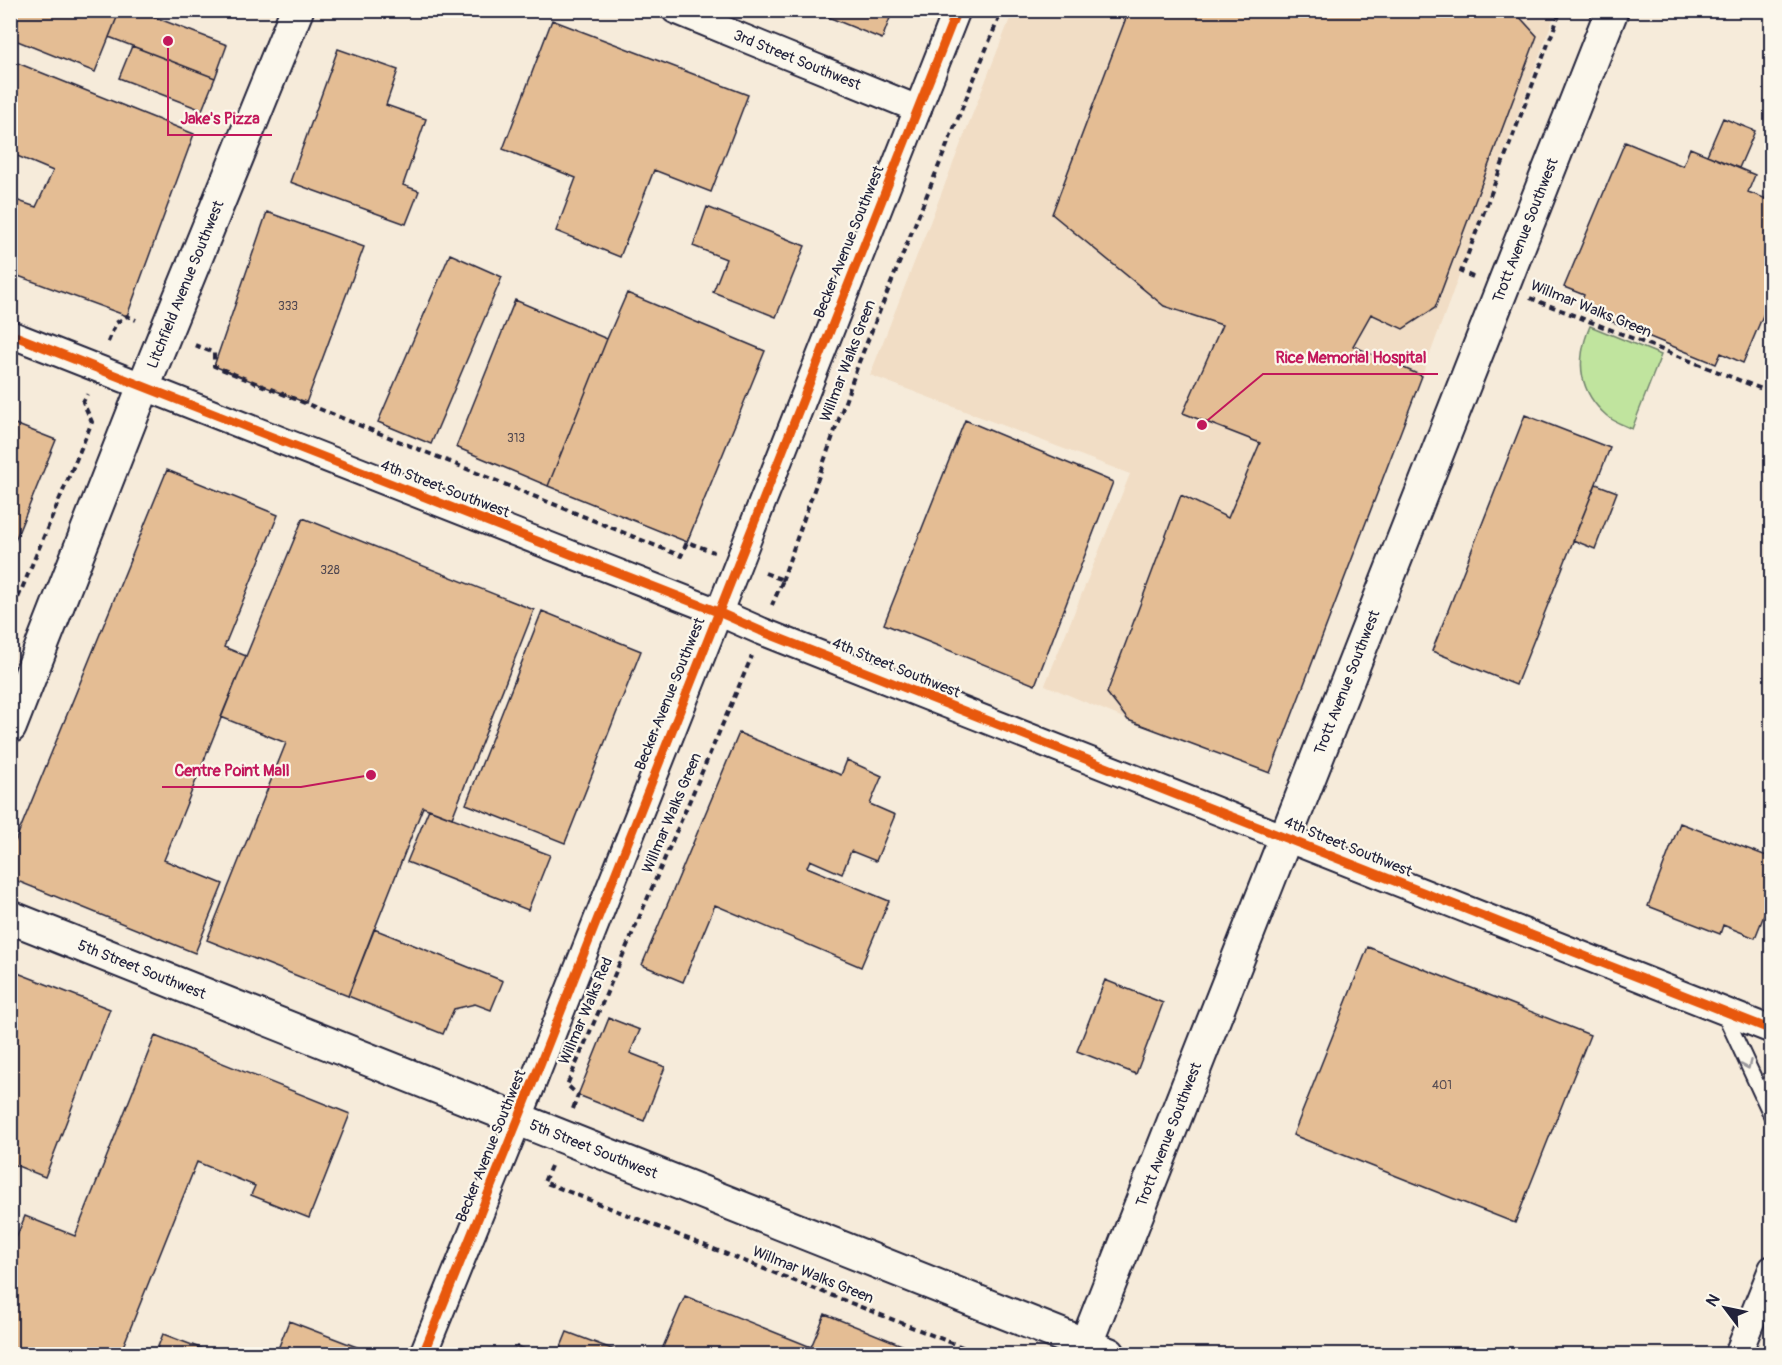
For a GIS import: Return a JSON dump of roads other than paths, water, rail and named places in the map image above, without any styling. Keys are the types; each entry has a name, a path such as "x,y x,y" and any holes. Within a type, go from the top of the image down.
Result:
{"street":[{"name":"Litchfield Avenue Southwest","path":"10,727 143,388 297,10"},
{"name":"3rd Street Southwest","path":"675,10 918,109"},
{"name":"Becker Avenue Southwest","path":"423,1354 518,1120 957,10"},
{"name":"Trott Avenue Southwest","path":"1092,1351 1286,838 1612,10"},
{"name":"4th Street Southwest","path":"10,334 1772,1030"},
{"name":"5th Street Southwest","path":"10,917 1092,1351"},
{"path":"1738,1354 1772,1269"}],"lane":[{"path":"1723,1011 1772,1117"}],"place":[{"name":"Jake's Pizza","path":"168,41"},
{"name":"Rice Memorial Hospital","path":"1202,425"},
{"name":"Centre Point Mall","path":"371,775"}]}
